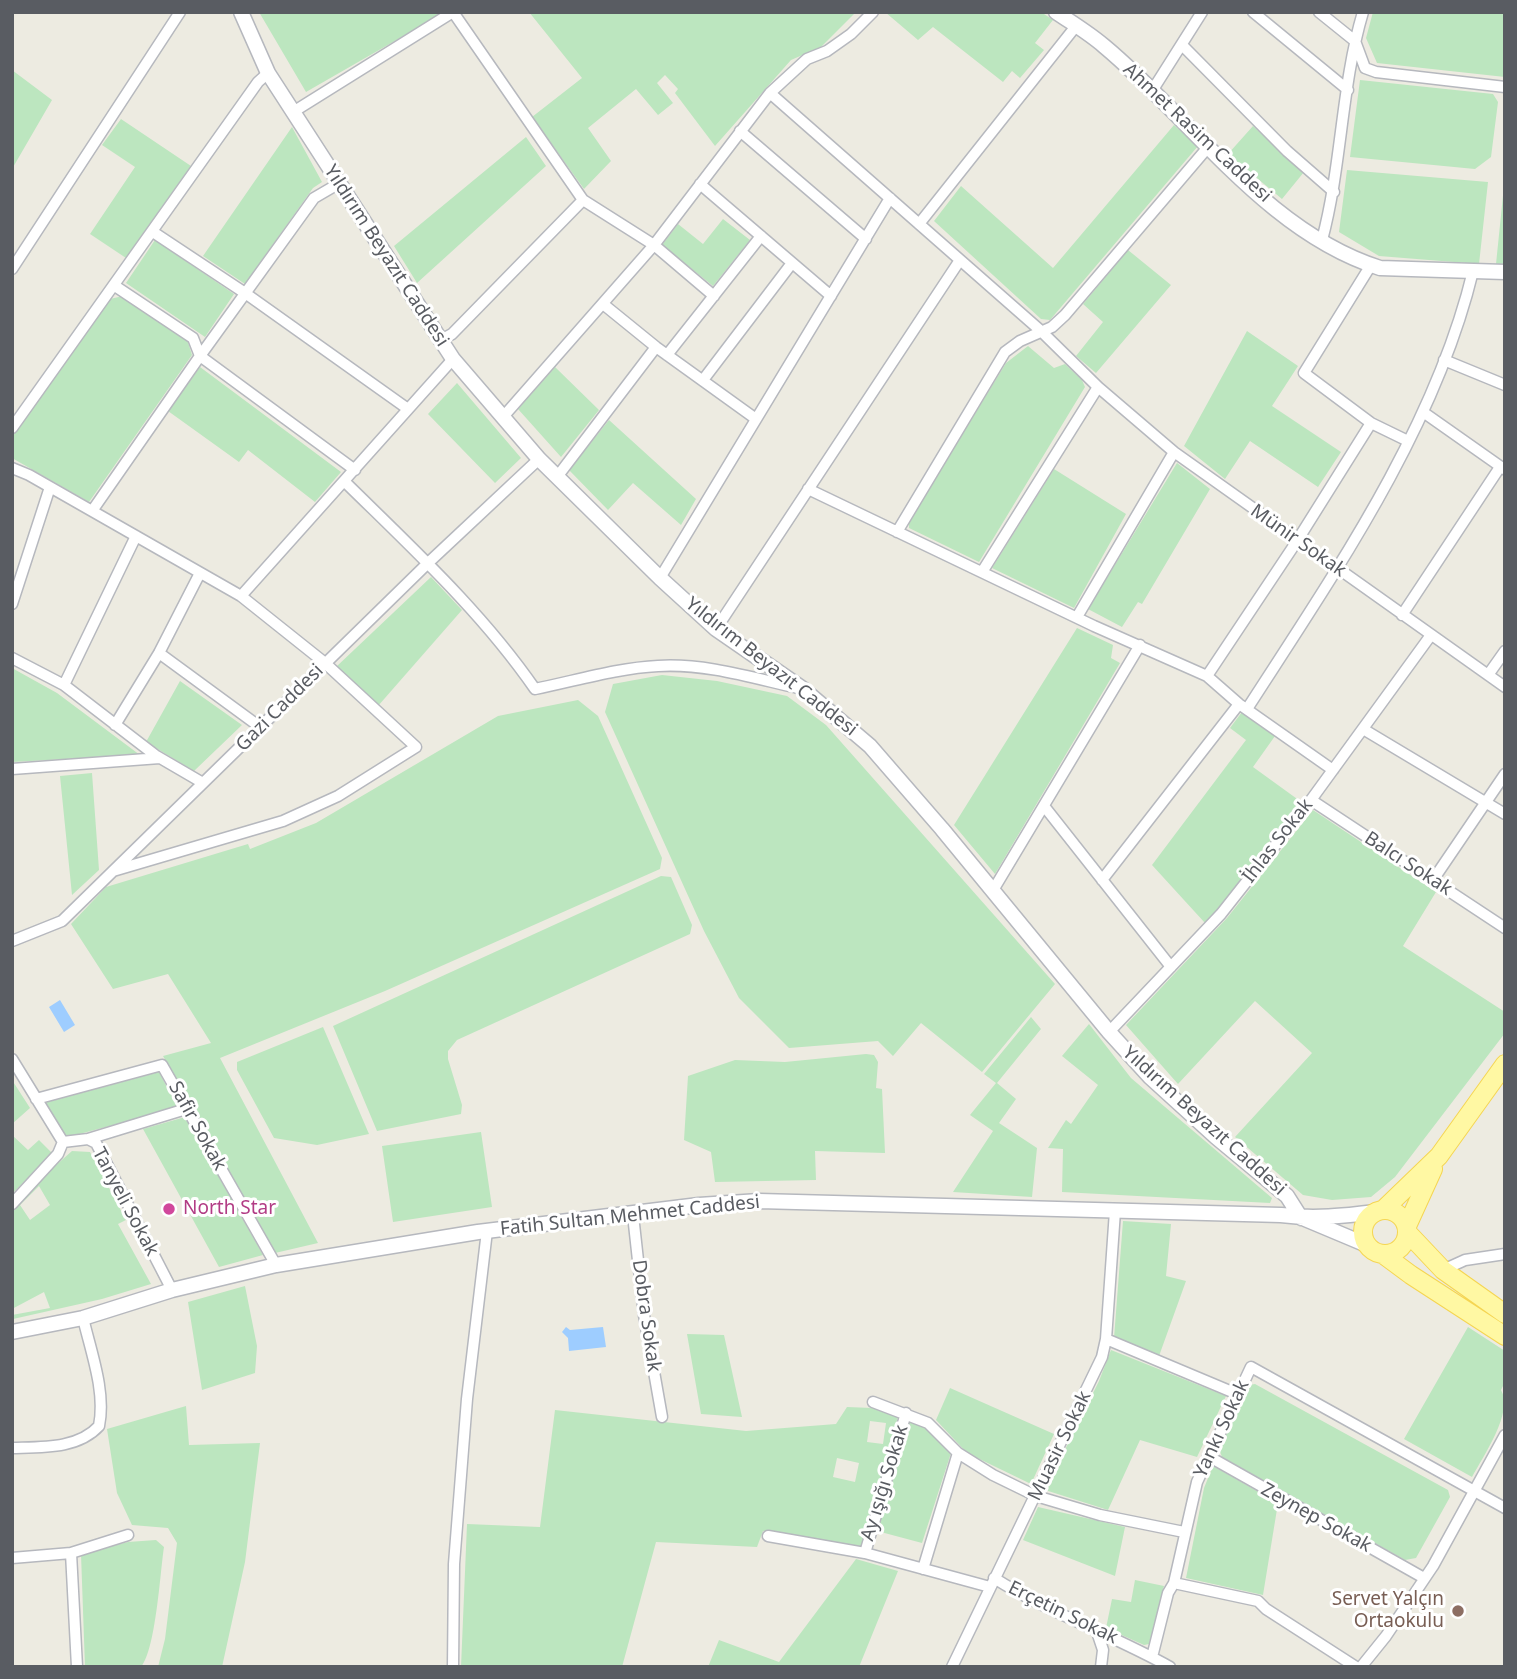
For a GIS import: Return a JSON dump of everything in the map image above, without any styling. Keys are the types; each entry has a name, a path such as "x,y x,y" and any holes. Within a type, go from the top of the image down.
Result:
{"main road":[{"path":"1504,1066 1439,1156 1366,1220 1363,1226 1367,1245 1377,1253 1384,1255 1505,1336"},
{"path":"1384,1255 1398,1251 1403,1246 1439,1156"},
{"path":"1379,1211 1397,1213 1408,1230 1443,1270 1505,1314"}],"street":[{"path":"12,268 180,12"},
{"name":"Yıldırım Beyazıt Caddesi","path":"241,12 268,73 453,359 539,459 716,629 803,689 870,746 1109,1032 1169,1094 1287,1196 1301,1217"},
{"path":"293,112 453,12 583,200 654,245 714,296"},
{"path":"503,417 654,245 770,93 807,60 827,51 873,12"},
{"name":"Ahmet Rasim Caddesi","path":"1056,12 1103,45 1270,204 1322,240 1371,265 1410,270 1505,272"},
{"path":"1152,91 1202,12"},
{"path":"1252,12 1348,90"},
{"path":"1319,12 1355,41 1365,68 1376,72 1505,87"},
{"path":"1322,240 1334,192 1355,41 1363,12"},
{"path":"919,224 1076,26"},
{"path":"1182,45 1287,151 1334,192"},
{"path":"12,428 258,82 268,73"},
{"name":"Münir Sokak","path":"770,93 1041,331 1098,387 1174,452 1505,687"},
{"path":"740,131 866,239"},
{"path":"897,531 1005,352 1020,341 1052,327 1065,315 1209,146"},
{"path":"92,511 314,198 338,184"},
{"path":"701,184 831,296"},
{"path":"660,578 890,198"},
{"path":"441,340 452,334 583,200"},
{"path":"153,232 245,293 408,409"},
{"path":"667,355 761,236"},
{"path":"12,243 24,251"},
{"path":"716,629 960,260"},
{"path":"703,380 792,262"},
{"path":"1371,265 1304,373 1371,423 1408,441"},
{"path":"1102,880 1243,706 1384,491 1423,412 1444,360 1465,305 1472,271"},
{"path":"115,286 193,338 200,356 355,470"},
{"path":"603,304 656,347 756,419"},
{"path":"557,477 656,347"},
{"path":"241,596 453,359"},
{"path":"1444,360 1505,385"},
{"path":"982,572 1098,387"},
{"path":"1402,615 1502,469 1423,412"},
{"path":"1207,676 1371,423"},
{"path":"1077,617 1174,452"},
{"name":"Gazi Caddesi","path":"12,941 62,921 428,563 539,459"},
{"path":"12,468 50,486 241,596 325,663 416,747 338,796 283,821 113,871"},
{"path":"345,481 494,633 535,689 631,669 660,666 722,672 803,689"},
{"path":"12,604 50,486"},
{"path":"808,489 1207,676 1243,706 1333,770"},
{"path":"64,685 136,536"},
{"path":"115,725 159,653 200,573"},
{"name":"İhlas Sokak","path":"1109,1032 1221,914 1311,800 1431,635"},
{"path":"992,892 1140,645"},
{"path":"1488,676 1505,651"},
{"path":"159,653 260,727"},
{"path":"12,658 64,685 160,758 203,783"},
{"path":"1363,729 1505,814"},
{"path":"12,769 160,758"},
{"path":"1433,880 1505,774"},
{"name":"Balcı Sokak","path":"1311,800 1505,928"},
{"path":"1044,806 1171,967"},
{"path":"12,1059 63,1142 58,1154 12,1204"},
{"name":"Safir Sokak","path":"36,1099 163,1065 276,1265"},
{"path":"88,1139 186,1109"},
{"name":"Tanyeli Sokak","path":"63,1142 88,1139 96,1143 172,1290"},
{"name":"Fatih Sultan Mehmet Caddesi","path":"13,1332 83,1318 172,1290 276,1265 487,1231 699,1205 759,1201 1301,1217 1342,1216 1379,1211"},
{"name":"Muasir Sokak","path":"952,1667 1094,1377 1106,1339 1115,1211"},
{"name":"Dobra Sokak","path":"633,1215 645,1315 662,1417"},
{"name":"Fatih Sultan Mehmet Caddesi","path":"1301,1217 1367,1245"},
{"path":"453,1667 454,1564 467,1399 487,1231"},
{"path":"1443,1270 1465,1260 1505,1254"},
{"path":"12,1448 82,1440 99,1426 101,1415 98,1385 83,1318"},
{"path":"1106,1339 1237,1394"},
{"name":"Yankı Sokak","path":"1152,1657 1168,1593 1174,1583 1197,1482 1251,1367 1474,1491"},
{"path":"873,1402 928,1423 958,1453 993,1475 1036,1496 1100,1516 1184,1532"},
{"name":"Ay ışığı Sokak","path":"865,1553 906,1413"},
{"path":"1174,1583 1258,1601 1266,1609 1359,1667 1386,1636 1424,1578 1505,1435"},
{"path":"923,1569 958,1453"},
{"name":"Zeynep Sokak","path":"1208,1456 1424,1578"},
{"path":"1474,1491 1505,1508"},
{"path":"12,1558 71,1553 128,1535"},
{"name":"Erçetin Sokak","path":"768,1536 865,1553 923,1569 992,1583 1096,1629 1170,1667"},
{"path":"71,1553 77,1667"},
{"path":"1096,1629 1103,1650 1101,1667"}],"green space":[{"path":"259,12 438,12 440,15 306,92"},
{"path":"529,12 856,12 821,47 791,60 715,146 675,93 678,89 665,75 657,83 673,103 658,115 636,89 588,128 611,161 584,189 532,117 582,78"},
{"path":"885,12 1041,12 1053,20 1035,43 1044,50 1020,78 1012,71 1003,82 933,27 918,40"},
{"path":"1373,12 1505,12 1505,77 1377,63 1366,38"},
{"path":"12,70 52,100 12,169"},
{"path":"1360,80 1493,94 1498,102 1491,157 1475,169 1350,157"},
{"path":"121,119 191,166 126,258 90,234 135,167 102,145"},
{"path":"1174,125 1198,146 1050,320 1041,319 934,221 961,186 1053,268"},
{"path":"1253,126 1304,172 1282,199 1228,154"},
{"path":"292,127 322,182 313,188 245,284 203,256"},
{"path":"526,137 546,166 417,283 394,246"},
{"path":"1347,170 1488,182 1479,264 1379,256 1339,232"},
{"path":"1505,176 1505,264 1496,264"},
{"path":"723,219 750,240 713,286 662,245 678,224 703,244"},
{"path":"155,240 234,294 205,337 126,283"},
{"path":"1128,250 1171,285 1096,373 1076,356 1103,322 1083,304"},
{"path":"123,296 187,339 192,355 89,502 12,458 12,437 110,299"},
{"path":"1247,331 1298,366 1272,406 1341,452 1318,487 1250,441 1225,479 1184,446"},
{"path":"1028,346 1054,368 1065,364 1082,380 1085,387 979,562 909,528 909,521 1006,363"},
{"path":"200,367 341,472 315,502 248,450 239,462 168,411"},
{"path":"555,367 599,410 561,457 518,409"},
{"path":"457,383 521,458 495,483 428,414"},
{"path":"609,420 696,499 681,525 633,483 608,510 569,470"},
{"path":"1177,463 1210,489 1142,604 1138,602 1122,627 1088,609"},
{"path":"1054,469 1126,514 1074,608 992,568"},
{"path":"431,577 462,610 378,706 336,667"},
{"path":"1077,628 1113,645 1111,658 1120,663 995,874 954,825"},
{"path":"12,668 57,693 140,755 12,762"},
{"path":"662,675 717,681 787,696 826,725 1055,984 982,1072 921,1023 893,1056 878,1041 789,1048 739,998 704,931 605,712 613,684"},
{"path":"180,681 242,725 194,771 146,742"},
{"path":"578,700 598,716 662,858 660,869 385,991 220,1058 318,1243 275,1253 163,1056 211,1043 168,974 113,989 71,924 106,887 248,844 250,849 316,823 498,716"},
{"path":"1242,712 1275,736 1253,767 1300,801 1205,923 1152,865 1246,740 1230,728"},
{"path":"92,773 99,870 72,895 60,776"},
{"path":"1313,810 1436,892 1403,946 1505,1012 1505,1033 1395,1177 1371,1197 1332,1200 1303,1195 1235,1137 1312,1053 1255,1001 1178,1084 1126,1025 1227,918"},
{"path":"661,876 671,877 692,925 690,934 457,1040 448,1051 448,1059 462,1105 461,1114 377,1131 333,1026"},
{"path":"1031,1017 1041,1029 997,1083 1016,1099 999,1123 1037,1148 1032,1197 953,1192 993,1131 970,1115 996,1083 984,1074"},
{"path":"1089,1024 1131,1078 1272,1198 1270,1203 1062,1192 1063,1149 1048,1148 1066,1120 1071,1124 1098,1085 1062,1056"},
{"path":"323,1027 369,1134 317,1145 274,1138 237,1070 237,1062"},
{"path":"874,1055 878,1062 876,1088 882,1089 885,1153 815,1151 816,1180 715,1182 711,1152 684,1140 688,1076 735,1060 785,1062"},
{"path":"159,1072 178,1108 64,1138 44,1103"},
{"path":"12,1080 30,1108 12,1124"},
{"path":"185,1117 263,1255 219,1267 143,1129"},
{"path":"481,1132 492,1207 393,1222 382,1146"},
{"path":"12,1135 28,1150 39,1140 52,1153 12,1194"},
{"path":"72,1151 90,1152 126,1220 118,1224 151,1284 102,1299 13,1319 12,1315 50,1308 44,1292 12,1309 12,1209","holes":["39,1186 50,1205 30,1220 20,1205"]},
{"path":"1123,1221 1171,1224 1166,1276 1186,1281 1159,1356 1114,1338"},
{"path":"245,1286 257,1346 255,1373 202,1390 188,1302"},
{"path":"1468,1327 1505,1351 1505,1382 1501,1390 1504,1410 1472,1477 1404,1439"},
{"path":"687,1334 724,1335 742,1417 701,1414"},
{"path":"1111,1350 1226,1396 1197,1457 1140,1440 1108,1510 1045,1490 1099,1381"},
{"path":"1255,1384 1448,1490 1450,1497 1416,1558 1405,1560 1222,1457 1219,1449 1249,1385"},
{"path":"950,1388 1054,1434 1031,1484 967,1453 936,1420"},
{"path":"186,1406 189,1445 260,1443 245,1562 222,1667 158,1667 165,1639 177,1543 168,1528 132,1525 117,1493 107,1429"},
{"path":"847,1407 872,1408 898,1417 861,1547 763,1531 757,1547 656,1542 622,1667 461,1667 467,1524 540,1527 555,1410 746,1431 836,1424","holes":["870,1421 886,1423 883,1444 867,1442","837,1458 859,1463 855,1482 833,1477"]},
{"path":"910,1420 928,1428 951,1453 922,1543 877,1531"},
{"path":"1213,1466 1278,1503 1263,1595 1186,1578 1204,1488"},
{"path":"1038,1507 1125,1527 1115,1576 1023,1540"},
{"path":"156,1540 164,1547 159,1592 154,1628 141,1667 85,1667 81,1554 128,1542"},
{"path":"856,1559 898,1571 859,1667 708,1667 719,1640 779,1662"},
{"path":"1135,1580 1164,1586 1149,1644 1144,1645 1106,1628 1112,1599 1131,1602"}],"water":[{"path":"60,1000 75,1025 64,1032 49,1007"},
{"path":"566,1327 570,1330 603,1327 606,1347 569,1351 568,1338 562,1332"}],"place":[{"name":"North Star","path":"169,1209"},
{"name":"Servet Yalçın Ortaokulu","path":"1458,1611"}]}
